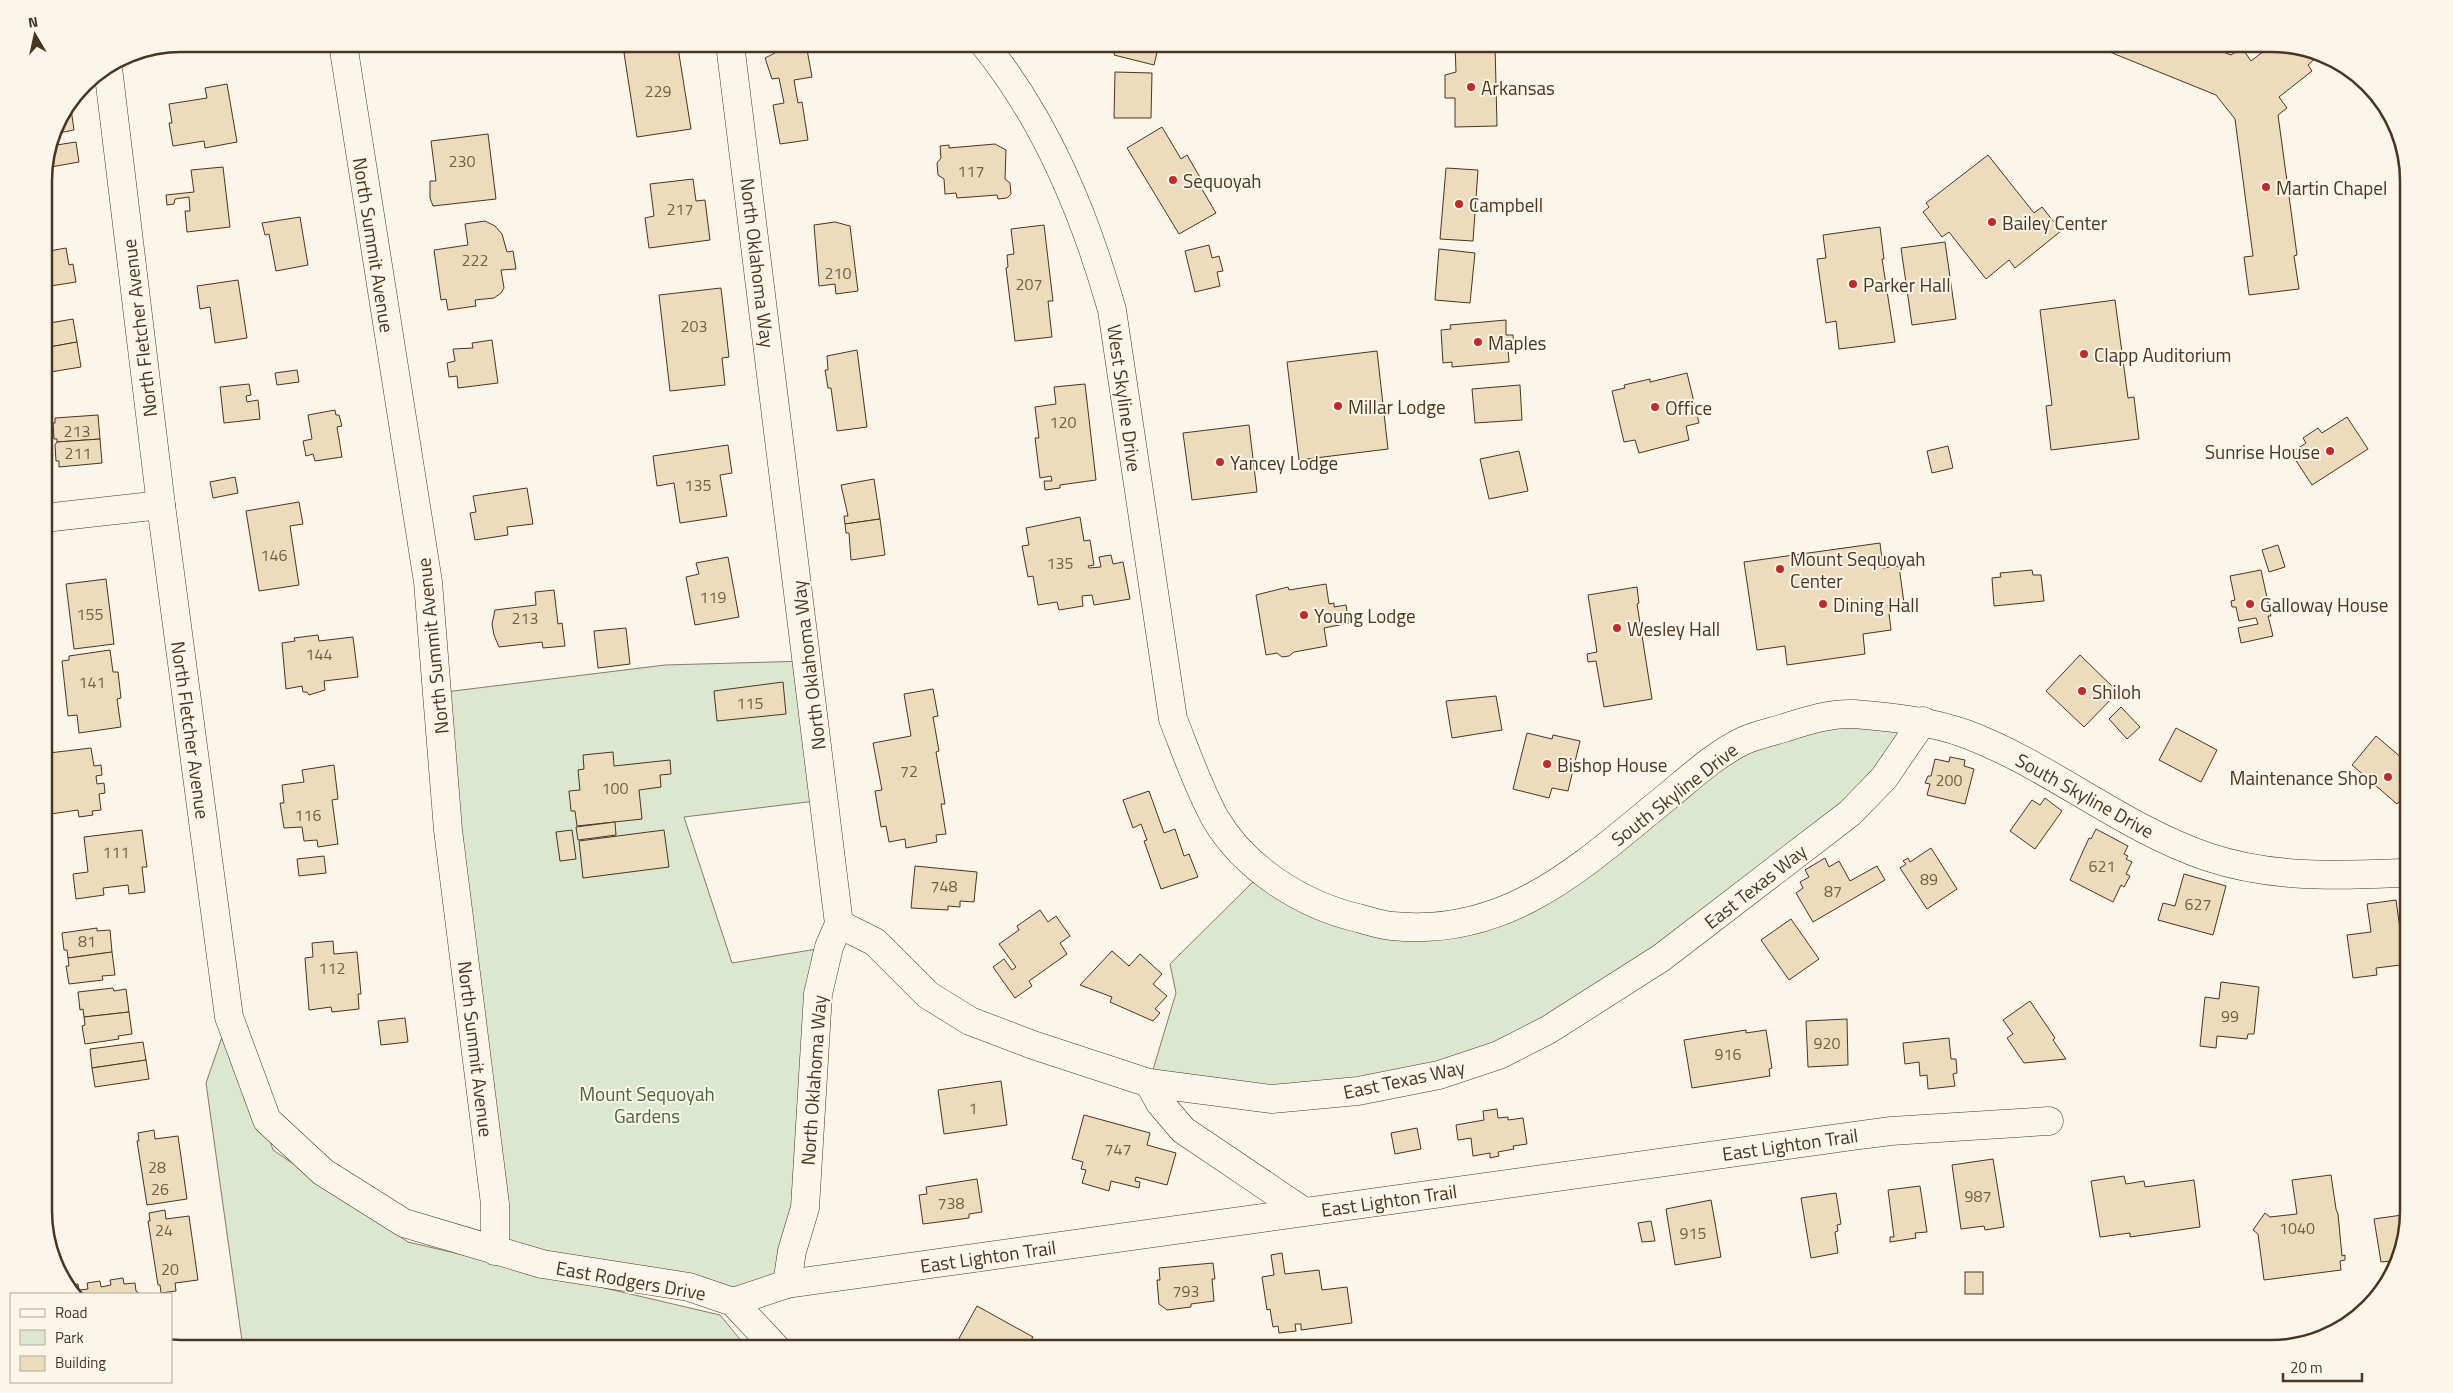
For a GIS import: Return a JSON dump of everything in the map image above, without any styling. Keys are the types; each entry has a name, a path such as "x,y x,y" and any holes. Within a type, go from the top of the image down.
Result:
{"street":[{"name":"North Summit Avenue","path":"344,53 428,582 448,830 495,1204 495,1251"},
{"name":"North Oklahoma Way","path":"731,53 839,924 829,947 818,994 805,1208 792,1251 788,1284"},
{"name":"West Skyline Drive","path":"990,53 1026,105 1052,151 1076,201 1099,263 1112,310 1173,719 1195,776"},
{"name":"North Fletcher Avenue","path":"109,75 161,505 229,1017 267,1120 323,1172 404,1223 495,1251"},
{"path":"53,517 161,505"},
{"name":"South Skyline Drive","path":"1195,776 1216,820 1243,856 1288,889 1337,913 1392,926 1447,926 1491,916 1540,894 1572,874 1698,771 1742,741 1812,719 1848,714 1923,721 1964,733 2000,749 2149,832 2209,857 2267,871 2330,876 2400,873"},
{"name":"East Texas Way","path":"839,924 875,942 928,995 970,1021 1032,1045 1149,1083 1272,1099 1358,1091 1439,1075 1499,1055 1548,1030 1661,958 1850,812 1884,778 1923,721"},
{"path":"1149,1083 1160,1103 1183,1130 1303,1211"},
{"name":"East Lighton Trail","path":"733,1302 788,1284 1303,1211 1891,1131 2049,1121"},
{"name":"East Rodgers Drive","path":"495,1251 542,1264 689,1287 733,1302 769,1340"}],"green space":[{"name":"Mount Sequoyah Gardens","path":"808,661 824,800 684,817 732,963 829,947 787,1284 733,1302 495,1251 437,693 665,665"},
{"path":"1812,719 1923,721 1879,783 1548,1030 1358,1091 1149,1083 1176,993 1170,964 1264,871 1337,913 1491,916 1698,771"},
{"path":"229,1017 273,1150 408,1242 720,1315 741,1340 242,1340 206,1083"}],"building":[{"name":"Arkansas","path":"1455,52 1495,52 1497,126 1455,127 1455,98 1445,98 1445,75 1456,72"},
{"name":"Martin Chapel","path":"2110,52 2223,52 2231,55 2236,52 2245,52 2251,61 2263,52 2272,52 2314,60 2308,65 2312,71 2279,97 2287,108 2278,115 2297,255 2294,256 2299,289 2249,295 2244,257 2253,256 2235,119 2216,95"},
{"path":"624,53 679,53 691,129 637,137"},
{"path":"775,53 808,53 812,77 794,80 798,103 802,102 808,140 780,144 773,105 784,103 779,78 772,79 765,58"},
{"path":"1115,53 1157,53 1154,65 1114,55"},
{"path":"1115,72 1152,73 1151,118 1114,118"},
{"path":"227,84 237,142 205,148 204,141 173,146 169,123 172,123 169,104 207,98 205,88"},
{"path":"72,114 74,130 62,132"},
{"name":"Sequoyah","path":"1162,127 1181,159 1187,155 1201,179 1197,181 1216,213 1179,234 1127,148"},
{"path":"488,134 496,199 433,206 430,198 430,181 436,181 431,141"},
{"path":"76,142 79,162 54,166 58,145"},
{"path":"995,144 1006,150 1005,179 1010,183 1011,194 1007,198 998,199 997,195 957,198 956,193 945,194 944,179 938,175 937,163 941,158 940,146 949,145 949,148"},
{"name":"Bailey Center","path":"1988,155 2034,213 2042,207 2061,231 2015,268 2009,260 1986,279 1949,232 1942,237 1923,212 1929,207 1926,203"},
{"path":"223,167 230,227 187,232 185,211 190,211 189,197 175,199 174,204 167,205 166,195 194,192 191,170"},
{"name":"Campbell","path":"1446,168 1478,170 1473,241 1440,239"},
{"path":"693,179 696,201 705,200 710,240 649,248 645,218 654,216 650,184"},
{"path":"300,217 308,265 276,271 269,234 265,235 262,223"},
{"path":"485,221 495,226 502,234 507,252 513,251 516,269 501,270 504,288 494,298 475,300 476,306 448,310 446,299 441,300 434,250 468,245 465,224"},
{"path":"835,222 850,226 858,291 836,294 835,284 819,286 814,225"},
{"path":"1044,225 1053,301 1048,301 1052,337 1015,341 1006,268 1008,267 1007,255 1014,254 1011,229"},
{"name":"Parker Hall","path":"1880,227 1884,259 1882,259 1895,342 1839,349 1836,321 1826,323 1817,259 1826,258 1823,235"},
{"path":"1945,242 1956,319 1912,325 1901,248"},
{"path":"1209,245 1212,258 1219,256 1223,271 1217,272 1220,286 1195,292 1185,251"},
{"path":"66,248 69,265 73,264 76,282 53,286 53,250"},
{"path":"1439,249 1475,253 1470,303 1435,300"},
{"path":"238,280 247,338 215,343 210,307 200,309 197,286"},
{"path":"721,288 729,357 722,358 725,385 670,391 659,295"},
{"name":"Clapp Auditorium","path":"2115,300 2128,398 2134,397 2139,439 2051,450 2046,406 2052,405 2040,310"},
{"path":"73,319 77,342 53,346 53,322"},
{"name":"Maples","path":"1506,320 1506,335 1513,335 1514,348 1508,349 1509,362 1452,367 1452,362 1443,363 1441,330 1451,329 1450,325"},
{"path":"492,340 498,383 458,388 457,376 449,377 447,363 455,361 453,349 473,348 472,343"},
{"path":"77,342 81,367 53,372 53,346"},
{"path":"857,350 867,427 837,431 831,388 828,388 825,370 828,370 827,356"},
{"name":"Millar Lodge","path":"1377,351 1388,449 1299,460 1287,362"},
{"path":"297,370 299,382 277,385 275,373"},
{"name":"Office","path":"1687,373 1699,423 1686,426 1689,440 1639,453 1635,440 1624,442 1612,391 1625,388 1624,385 1650,379 1650,382"},
{"path":"249,384 251,395 246,396 247,402 258,400 260,419 224,423 220,387"},
{"path":"1085,384 1096,480 1060,485 1060,488 1045,490 1044,481 1052,481 1051,476 1040,478 1035,438 1039,438 1035,407 1056,404 1054,387"},
{"path":"1520,385 1522,420 1475,423 1472,389"},
{"path":"335,410 336,415 339,415 342,426 337,427 342,457 315,461 313,454 306,456 303,441 312,439 308,415"},
{"path":"98,415 100,439 57,442 57,439 54,439 53,423 55,423 55,418"},
{"name":"Sunrise House","path":"2347,417 2368,449 2312,485 2291,453 2306,443 2303,438 2318,428 2322,433"},
{"name":"Yancey Lodge","path":"1249,425 1257,492 1192,500 1183,433"},
{"path":"100,439 102,463 59,467 59,461 56,461 55,445 57,442"},
{"path":"728,445 732,473 720,475 727,516 680,523 674,483 657,486 653,456"},
{"path":"1948,446 1953,468 1932,473 1927,451"},
{"path":"1519,451 1528,491 1489,499 1480,459"},
{"path":"235,477 238,493 213,498 210,482"},
{"path":"874,479 880,519 845,524 844,516 848,516 841,485"},
{"path":"527,488 533,524 507,527 508,535 475,540 470,513 476,512 473,496"},
{"path":"299,502 303,524 290,526 299,585 259,591 246,511"},
{"path":"1080,517 1084,541 1090,540 1094,565 1088,566 1089,568 1101,567 1099,557 1111,555 1113,564 1123,562 1130,599 1094,605 1092,595 1082,596 1083,606 1059,610 1057,602 1038,605 1033,576 1028,577 1022,546 1029,545 1026,528"},
{"path":"880,519 885,555 851,560 849,533 846,533 845,524"},
{"name":"Dining Hall","path":"1880,543 1883,568 1899,566 1904,603 1888,605 1891,630 1863,634 1865,654 1787,665 1785,646 1757,650 1744,562"},
{"path":"2278,545 2285,567 2269,572 2262,550"},
{"path":"728,557 739,617 695,625 686,577 699,574 696,563"},
{"path":"2032,570 2033,575 2041,575 2044,601 1994,606 1992,578 2001,577 2000,573"},
{"name":"Galloway House","path":"2261,570 2271,616 2268,616 2273,636 2241,643 2238,628 2258,624 2256,618 2239,621 2236,607 2232,607 2231,601 2235,600 2230,576"},
{"path":"106,579 114,644 74,649 66,584"},
{"name":"Young Lodge","path":"1326,584 1329,604 1334,603 1334,607 1346,605 1349,623 1324,628 1327,646 1294,652 1289,656 1282,657 1277,653 1266,655 1256,595 1288,587 1289,590"},
{"name":"Wesley Hall","path":"1637,587 1639,603 1637,604 1652,699 1604,707 1596,661 1588,662 1587,654 1597,652 1588,595"},
{"path":"554,590 558,624 562,623 565,646 543,648 542,642 499,647 492,624 495,610 536,605 535,592"},
{"path":"626,628 630,664 598,668 594,631"},
{"path":"318,635 319,641 353,637 358,677 324,681 325,690 309,695 307,692 303,692 302,686 286,689 282,643 295,641 294,638"},
{"path":"110,650 113,672 118,672 121,698 117,699 121,727 79,733 77,715 68,716 62,661 69,660 69,656"},
{"name":"Shiloh","path":"2080,655 2118,692 2084,727 2046,691"},
{"path":"783,682 786,714 717,721 714,691"},
{"path":"933,689 938,716 933,717 939,751 936,752 945,804 941,804 946,834 936,835 937,842 906,848 905,839 889,842 886,826 881,827 875,791 882,790 873,743 911,736 904,694"},
{"path":"1496,696 1502,730 1452,738 1446,701"},
{"path":"2121,707 2140,727 2127,739 2109,719"},
{"path":"2176,728 2217,750 2201,782 2159,760"},
{"name":"Bishop House","path":"1527,733 1552,739 1553,735 1580,741 1568,791 1552,788 1549,798 1513,789"},
{"name":"Maintenance Shop","path":"2376,736 2400,756 2400,800 2397,804 2352,765"},
{"path":"91,748 94,766 101,765 102,775 96,776 97,784 104,783 105,793 99,794 101,810 92,811 93,815 79,817 78,810 53,814 53,753"},
{"path":"613,752 614,766 670,760 671,774 660,775 661,787 639,790 642,819 577,826 575,811 571,811 569,791 580,790 578,770 584,769 583,755"},
{"path":"1950,757 1965,760 1964,766 1974,769 1965,804 1927,795 1930,784 1925,783 1928,776 1931,776 1935,759 1949,762"},
{"path":"334,765 338,799 332,800 338,844 318,847 317,840 304,841 302,827 284,828 280,803 284,803 282,785 304,782 302,770"},
{"path":"1149,791 1164,833 1175,829 1184,856 1189,854 1198,877 1161,889 1144,841 1147,840 1141,824 1133,828 1123,800"},
{"path":"2045,798 2062,811 2035,849 2010,831 2032,800 2040,805"},
{"path":"615,822 616,835 578,840 576,827"},
{"path":"2096,829 2128,846 2124,854 2128,856 2126,859 2132,862 2126,874 2130,876 2124,887 2121,885 2113,902 2070,880 2089,838 2091,839"},
{"path":"142,830 147,867 142,867 145,892 129,894 128,885 103,888 104,895 76,899 73,874 88,872 84,837"},
{"path":"572,830 576,859 560,861 556,832"},
{"path":"664,830 669,867 583,878 579,841"},
{"path":"1931,848 1957,889 1927,909 1900,868 1906,864 1903,861 1908,858 1910,862"},
{"path":"324,856 326,873 299,876 297,859"},
{"path":"1825,858 1829,867 1839,861 1850,881 1877,866 1885,880 1813,922 1796,893 1803,888 1800,882 1809,877 1805,870"},
{"path":"915,866 977,872 974,902 960,901 960,907 948,906 948,910 911,908"},
{"path":"2184,874 2226,886 2213,935 2158,920 2163,903 2175,906"},
{"path":"2396,900 2400,929 2400,965 2376,968 2377,975 2353,978 2347,935 2371,932 2367,904"},
{"path":"1040,910 1048,922 1056,916 1070,936 1060,943 1067,954 1029,981 1032,986 1015,998 993,967 1004,959 1012,970 1016,967 999,944 1019,930 1017,926"},
{"path":"1791,919 1819,959 1789,980 1761,940"},
{"path":"97,928 97,931 110,930 112,952 68,958 67,950 64,950 62,933"},
{"path":"333,941 334,954 357,952 361,994 358,994 359,1009 332,1012 331,1007 309,1010 305,958 313,957 312,943"},
{"path":"1112,951 1129,966 1140,954 1162,974 1153,984 1167,996 1155,1009 1160,1013 1153,1021 1110,1002 1112,997 1080,985"},
{"path":"112,952 115,975 102,976 103,980 69,984 66,966 69,966 68,958"},
{"path":"2221,982 2259,987 2254,1034 2248,1034 2247,1039 2217,1036 2216,1048 2200,1046 2205,997 2219,999"},
{"path":"113,988 114,991 126,989 129,1012 84,1017 83,1009 80,1010 78,992"},
{"path":"2030,1001 2055,1038 2053,1040 2066,1059 2024,1063 2007,1038 2013,1034 2003,1020"},
{"path":"129,1012 132,1034 118,1036 119,1039 85,1044 82,1026 85,1025 84,1017"},
{"path":"405,1018 408,1042 381,1045 378,1021"},
{"path":"1847,1019 1848,1065 1808,1067 1806,1021"},
{"path":"1746,1030 1746,1033 1766,1030 1772,1068 1769,1069 1770,1076 1692,1088 1684,1040"},
{"path":"1949,1038 1951,1059 1956,1059 1957,1073 1953,1074 1955,1086 1928,1089 1927,1075 1920,1076 1919,1062 1905,1064 1903,1043"},
{"path":"143,1042 146,1060 92,1068 90,1049"},
{"path":"146,1060 149,1079 95,1087 92,1068"},
{"path":"1001,1081 1007,1125 944,1134 938,1090"},
{"path":"1497,1109 1498,1118 1508,1117 1508,1120 1523,1118 1527,1144 1513,1146 1514,1149 1498,1152 1499,1156 1490,1158 1490,1153 1473,1156 1471,1138 1458,1140 1456,1125 1484,1120 1483,1111"},
{"path":"1084,1115 1150,1133 1147,1145 1176,1153 1167,1185 1136,1177 1135,1181 1140,1182 1139,1188 1111,1181 1109,1191 1082,1183 1086,1170 1081,1169 1083,1162 1072,1159"},
{"path":"1417,1128 1421,1149 1395,1154 1391,1133"},
{"path":"154,1130 155,1139 178,1136 187,1199 147,1205 137,1141 139,1141 138,1133"},
{"path":"1993,1159 2004,1227 1985,1230 1984,1226 1961,1229 1952,1165"},
{"path":"2331,1175 2338,1214 2342,1256 2345,1255 2345,1260 2340,1261 2341,1270 2264,1280 2258,1234 2253,1230 2265,1213 2270,1217 2297,1214 2292,1180"},
{"path":"2124,1176 2126,1184 2144,1181 2145,1187 2194,1180 2200,1227 2130,1237 2130,1233 2100,1237 2091,1181"},
{"path":"977,1179 982,1212 969,1214 969,1218 923,1224 919,1195 927,1194 926,1187"},
{"path":"1920,1186 1927,1232 1915,1233 1916,1238 1890,1242 1890,1237 1894,1237 1888,1190"},
{"path":"1836,1193 1841,1224 1837,1225 1838,1231 1835,1232 1838,1253 1811,1258 1801,1198"},
{"path":"1711,1200 1721,1257 1675,1265 1666,1209"},
{"path":"165,1210 166,1219 189,1216 198,1280 175,1283 176,1291 161,1293 160,1285 158,1285 148,1221 150,1221 149,1213"},
{"path":"2400,1215 2396,1245 2391,1261 2381,1262 2374,1219"},
{"path":"1651,1221 1655,1241 1642,1242 1638,1223"},
{"path":"1282,1253 1285,1274 1319,1270 1322,1290 1347,1287 1352,1323 1301,1330 1301,1324 1295,1324 1296,1331 1279,1333 1278,1326 1273,1327 1270,1309 1267,1310 1262,1277 1274,1275 1271,1255"},
{"path":"1213,1263 1215,1279 1212,1279 1214,1301 1191,1304 1191,1307 1167,1310 1159,1304 1157,1280 1160,1280 1159,1268"},
{"path":"1965,1272 1983,1272 1983,1294 1965,1294"},
{"path":"123,1278 124,1284 135,1283 136,1291 139,1293 82,1293 79,1290 88,1289 87,1283 100,1281 101,1287 111,1285 110,1280"},
{"path":"977,1306 1033,1337 1031,1340 958,1340"}],"place":[{"name":"Arkansas","path":"1471,87"},
{"name":"Sequoyah","path":"1173,180"},
{"name":"Martin Chapel","path":"2266,187"},
{"name":"Campbell","path":"1459,204"},
{"name":"Bailey Center","path":"1992,222"},
{"name":"Parker Hall","path":"1853,284"},
{"name":"Maples","path":"1478,342"},
{"name":"Clapp Auditorium","path":"2084,354"},
{"name":"Millar Lodge","path":"1338,406"},
{"name":"Office","path":"1655,407"},
{"name":"Sunrise House","path":"2330,451"},
{"name":"Yancey Lodge","path":"1220,462"},
{"name":"Mount Sequoyah Center","path":"1780,569"},
{"name":"Dining Hall","path":"1823,604"},
{"name":"Galloway House","path":"2250,604"},
{"name":"Young Lodge","path":"1304,615"},
{"name":"Wesley Hall","path":"1617,628"},
{"name":"Shiloh","path":"2082,691"},
{"name":"Bishop House","path":"1547,764"},
{"name":"Maintenance Shop","path":"2388,777"}]}
